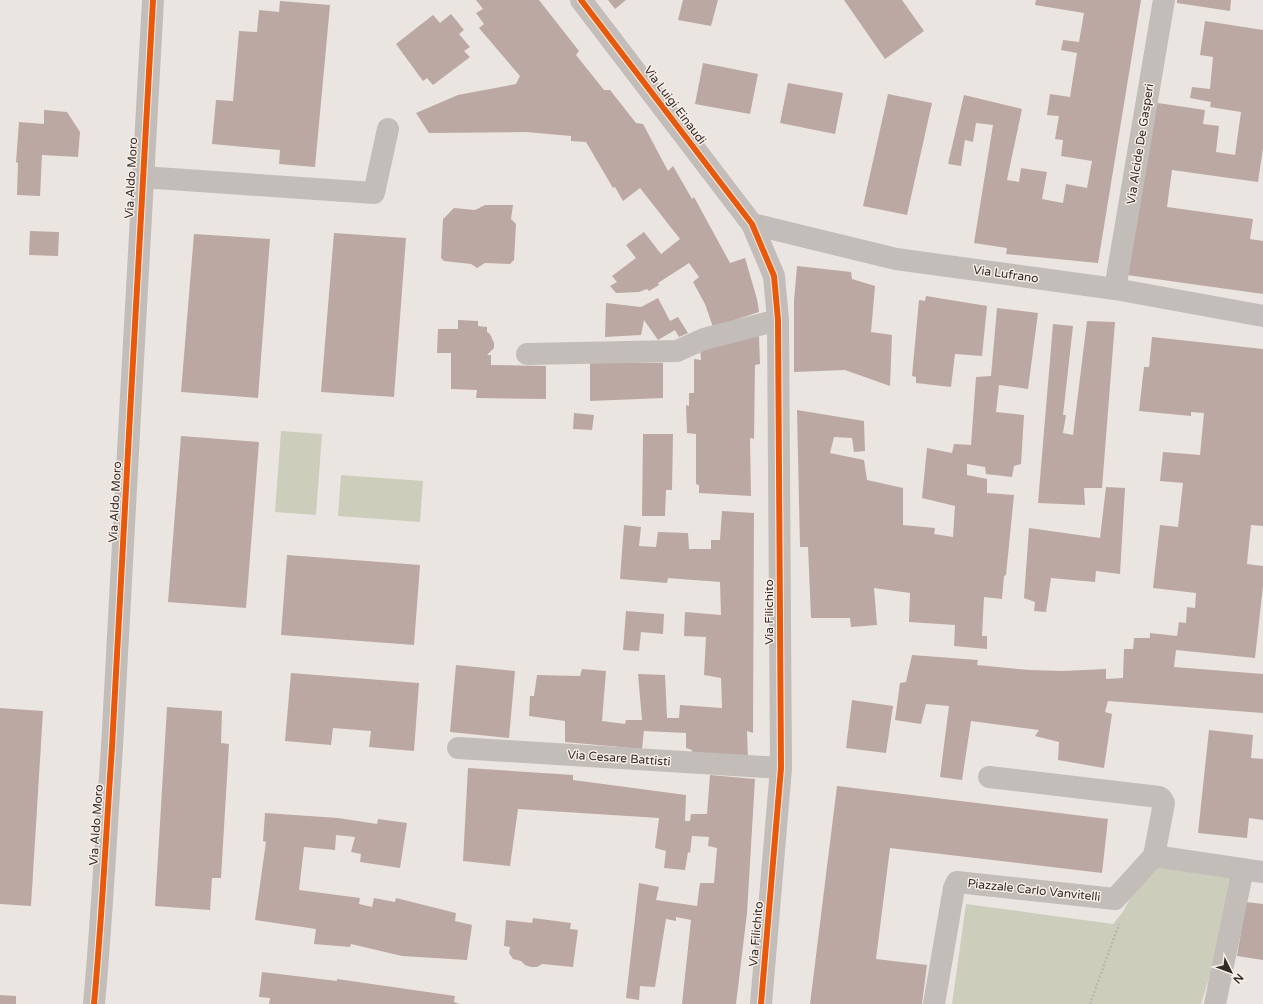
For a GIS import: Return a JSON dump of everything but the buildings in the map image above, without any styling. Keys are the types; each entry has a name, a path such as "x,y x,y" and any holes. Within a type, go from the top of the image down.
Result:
{"street":[{"name":"Via Aldo Moro","path":"94,1004 99,951 117,654 131,411 142,177 153,0"},
{"name":"Via Luigi Einaudi","path":"581,0 752,224"},
{"name":"Via Alcide De Gasperi","path":"1115,289 1164,0"},
{"path":"142,177 374,193 388,129"},
{"name":"Via Lufrano","path":"752,224 896,259 1115,289 1263,316"},
{"name":"Via Filichito","path":"752,224 774,276 778,320 781,768 761,1004"},
{"path":"527,354 677,351 704,339 778,320"},
{"name":"Via Cesare Battisti","path":"458,748 781,768"},
{"path":"989,777 1161,798 1164,803 1154,856 1253,871 1215,1004"},
{"name":"Piazzale Carlo Vanvitelli","path":"934,1004 954,888 957,882 1115,899 1154,856"}],"green space":[{"path":"281,431 322,434 316,515 275,512"},
{"path":"341,475 423,481 420,522 338,516"},
{"path":"1154,856 1243,869 1201,1004 952,1004 966,904 1113,924 1122,913"}],"cycle path":[{"path":"94,1004 102,908 112,747 153,0"},
{"path":"581,0 752,224 774,276 778,320 781,768 761,1004"}]}
